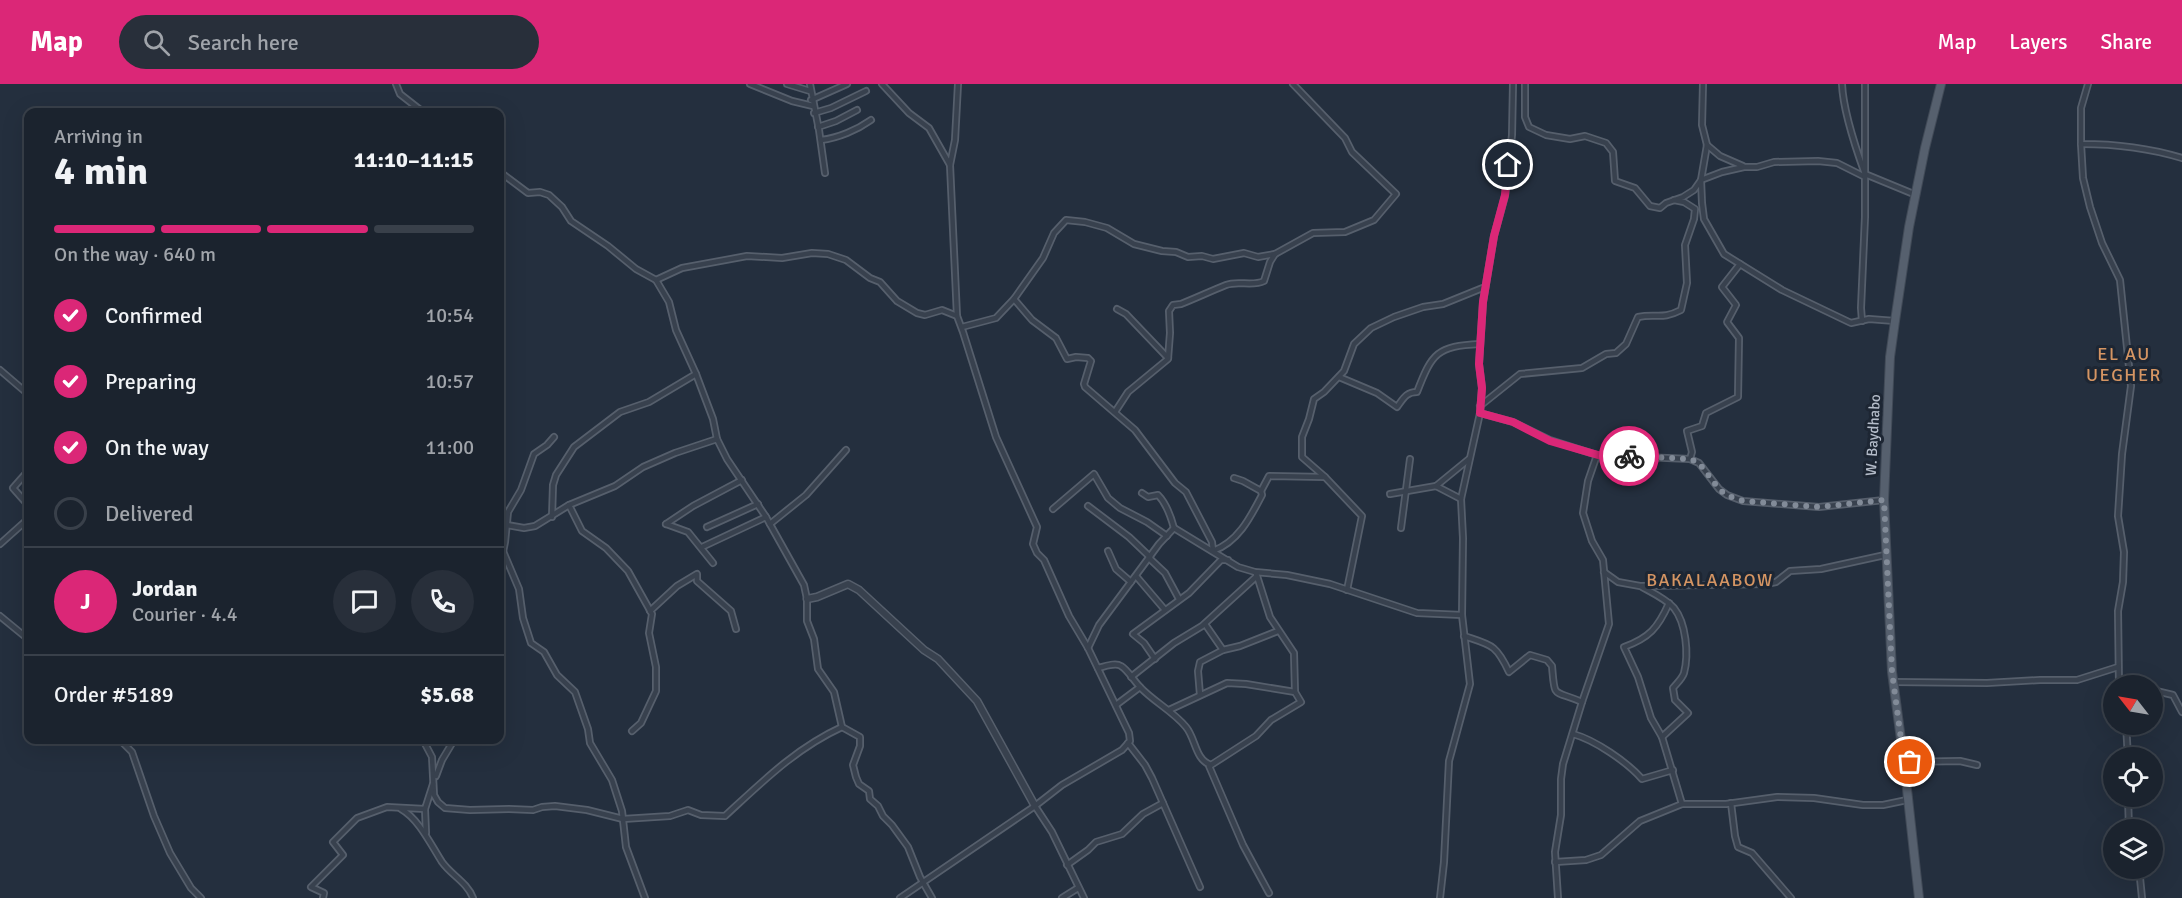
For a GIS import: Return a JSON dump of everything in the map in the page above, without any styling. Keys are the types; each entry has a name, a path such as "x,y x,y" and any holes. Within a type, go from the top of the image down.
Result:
{"main road":[{"name":"W. Baydhabo","path":"1919,898 1893,682 1884,500 1890,357 1905,251 1941,84"}],"street":[{"path":"396,84 400,94 418,108"},
{"path":"750,84 792,101 812,103 847,84"},
{"path":"787,84 810,86 825,173"},
{"path":"882,84 909,113 929,128 950,165"},
{"path":"900,898 1062,785 1122,750 1128,743 1129,733 1088,648 1069,616 1044,560 1037,553 1033,544 1037,527 996,437 957,316 950,165 955,140 958,84"},
{"path":"962,327 996,318 1014,299 1043,258 1054,233 1066,220 1107,228 1134,244 1176,252 1188,257 1202,256 1213,259 1244,253 1258,257 1275,254 1312,233 1345,232 1374,220 1396,194 1352,152 1346,138 1293,84"},
{"path":"1440,898 1449,761 1470,684 1462,615 1461,499 1480,413 1482,388 1479,364 1485,287 1494,236 1505,195 1512,135 1513,84"},
{"path":"1525,84 1525,117 1529,127 1546,135 1570,139 1586,136 1606,143 1613,152 1615,181 1635,188 1646,203 1654,208 1660,208 1672,200 1683,197 1694,190 1701,180 1722,172 1774,162 1818,161 1837,164 1916,195"},
{"path":"1703,84 1702,125 1707,145 1701,180 1704,219"},
{"path":"1842,84 1842,94 1855,147 1865,175"},
{"path":"1862,321 1865,217 1864,84"},
{"path":"2088,84 2081,108 2083,178 2102,243 2120,280 2132,386 2122,454 2118,516 2124,552 2124,576 2118,611 2118,675"},
{"path":"814,113 831,108 866,91"},
{"path":"818,126 836,122 857,110"},
{"path":"820,140 842,135 871,120"},
{"path":"2081,144 2108,144 2156,151 2182,158"},
{"path":"1707,145 1720,156 1744,167"},
{"path":"504,175 528,193 540,192 549,195 562,207 571,221 608,246 636,269 656,280 669,302 675,330 696,374 713,419 717,439 766,517 804,585 807,599 807,621 814,639 818,669 834,692 842,727 860,737 860,746 853,765 859,784 868,791 870,799 908,847 932,898"},
{"path":"1672,200 1684,202 1695,209 1704,219 1724,254 1782,290 1851,323 1895,321"},
{"path":"1480,406 1520,374 1582,368 1606,354 1616,353 1626,344 1638,317 1645,315 1668,317 1681,310 1687,283 1685,245 1695,209"},
{"path":"656,280 682,268 747,256 782,258 812,253 828,254 846,260 870,278 880,282 897,302 916,313 925,315 942,310 957,316"},
{"path":"1115,412 1128,392 1168,358 1170,308 1173,305 1181,304 1226,285 1258,284 1264,281 1275,254"},
{"path":"1690,459 1692,452 1687,431 1702,426 1706,413 1738,397 1739,338 1727,322 1736,305 1722,288 1740,264"},
{"path":"1347,590 1362,516 1325,477 1302,457 1302,437 1310,419 1314,399 1344,371 1354,344 1371,328 1394,317 1423,307 1443,304 1485,287"},
{"path":"1014,299 1032,320 1056,338 1067,359 1084,357 1090,361 1085,387 1135,430 1175,483 1186,492 1212,542 1214,551"},
{"path":"1118,309 1126,314 1168,358"},
{"path":"1339,377 1377,393 1397,407 1410,392 1417,392 1422,374 1433,357 1457,345 1480,344"},
{"path":"0,370 24,391"},
{"path":"552,517 553,484 556,475 574,447 620,412 649,402 696,374"},
{"path":"1480,413 1513,422 1550,441 1598,455 1690,459 1699,463 1726,495 1743,501 1819,507 1884,500"},
{"path":"504,547 508,512 527,476 527,468 533,457 554,437"},
{"path":"507,525 524,528 535,526 569,505 615,486 643,467 717,439"},
{"path":"770,524 806,495 846,450"},
{"path":"1558,898 1555,862 1557,832 1561,816 1563,764 1609,624 1603,560 1592,541 1583,513 1588,481 1598,455"},
{"path":"1390,494 1436,486 1470,458"},
{"path":"1401,528 1410,459"},
{"path":"1053,508 1094,474 1108,498 1120,508 1167,536"},
{"path":"24,475 12,488 24,501"},
{"path":"1214,551 1235,538 1262,495 1261,491 1269,476 1325,477"},
{"path":"1234,478 1261,491"},
{"path":"713,563 688,532 666,525 693,506 742,480"},
{"path":"1436,486 1461,499"},
{"path":"1142,493 1148,496 1158,495 1162,499 1171,516 1174,528 1238,567 1256,574 1294,577 1330,584 1417,613 1462,615"},
{"path":"707,527 758,504"},
{"path":"569,505 582,531 606,548 628,571 651,614 649,633 657,667 656,691 641,723 632,731"},
{"path":"1088,506 1129,537 1165,573 1179,599"},
{"path":"702,547 766,517"},
{"path":"0,544 24,523"},
{"path":"1088,648 1100,625 1149,557 1174,528"},
{"path":"1108,550 1116,569 1131,582"},
{"path":"1604,572 1618,582 1640,586 1766,584 1776,582 1790,571 1821,569 1885,555"},
{"path":"504,556 519,589 523,618 531,643 544,652 557,675 575,692 588,729 590,743 612,780 623,819 626,847 645,898"},
{"path":"1155,659 1144,643 1133,634 1189,593 1221,560 1229,560"},
{"path":"650,611 677,586 697,574 698,581 732,611 736,629"},
{"path":"1131,677 1174,643 1204,624 1256,574"},
{"path":"1209,766 1256,736 1271,720 1301,702 1295,692 1294,653 1270,617 1256,574"},
{"path":"1136,576 1166,610"},
{"path":"807,599 848,584 859,590 924,650 938,659 977,701 1035,806 1052,832 1084,898"},
{"path":"1640,586 1669,603 1678,614 1687,642 1683,675 1673,688 1675,700 1688,713 1662,737"},
{"path":"1669,603 1659,625 1640,641 1624,647 1638,676 1651,718 1662,737 1682,804"},
{"path":"0,616 24,636"},
{"path":"1204,624 1223,650"},
{"path":"1200,695 1198,671 1200,662 1223,650 1278,631"},
{"path":"1464,636 1489,644 1501,655 1509,672 1530,656 1547,660 1552,666 1553,688 1556,693 1582,702"},
{"path":"1098,668 1119,665 1140,687 1187,728 1194,746 1209,766 1243,845 1269,893"},
{"path":"1893,682 2077,681 2118,667"},
{"path":"1169,710 1227,683 1295,692"},
{"path":"1116,705 1140,687"},
{"path":"2163,693 2173,695 2182,712"},
{"path":"425,744 432,757 433,784 438,802 446,808 533,810 555,806 587,810 623,819 670,816 688,810 701,815 725,816 782,763 822,736 842,727"},
{"path":"1573,734 1582,736 1610,754 1634,770 1642,779 1673,770"},
{"path":"1128,743 1145,765 1200,887"},
{"path":"124,744 132,752 170,854 191,888 201,898"},
{"path":"427,836 425,809 442,760 452,744"},
{"path":"1904,762 1960,761 1977,765"},
{"path":"1555,862 1586,860 1601,855 1640,821 1682,804 1731,803 1777,797 1814,798 1863,805 1883,805 1907,800"},
{"path":"1067,865 1096,842 1122,834 1143,814 1163,803"},
{"path":"1731,803 1738,847 1752,853 1791,898"},
{"path":"323,898 324,893 311,887 343,855 333,842 357,818 387,807 425,809"},
{"path":"399,808 408,813 427,836 443,863 462,881 473,898"},
{"path":"2140,879 2142,898"},
{"path":"1062,898 1078,888"}],"way so far":[{"path":"1629,456 1690,459 1699,463 1726,495 1743,501 1819,507 1884,500 1892,672 1904,762 1910,762"}],"district":[{"name":"EL AU UEGHER","path":"2124,364"},
{"name":"BAKALAABOW","path":"1710,580"}],"route":[{"path":"1508,165 1505,195 1494,236 1483,302 1479,364 1482,388 1480,413 1513,422 1550,441 1600,456 1629,456"}]}
